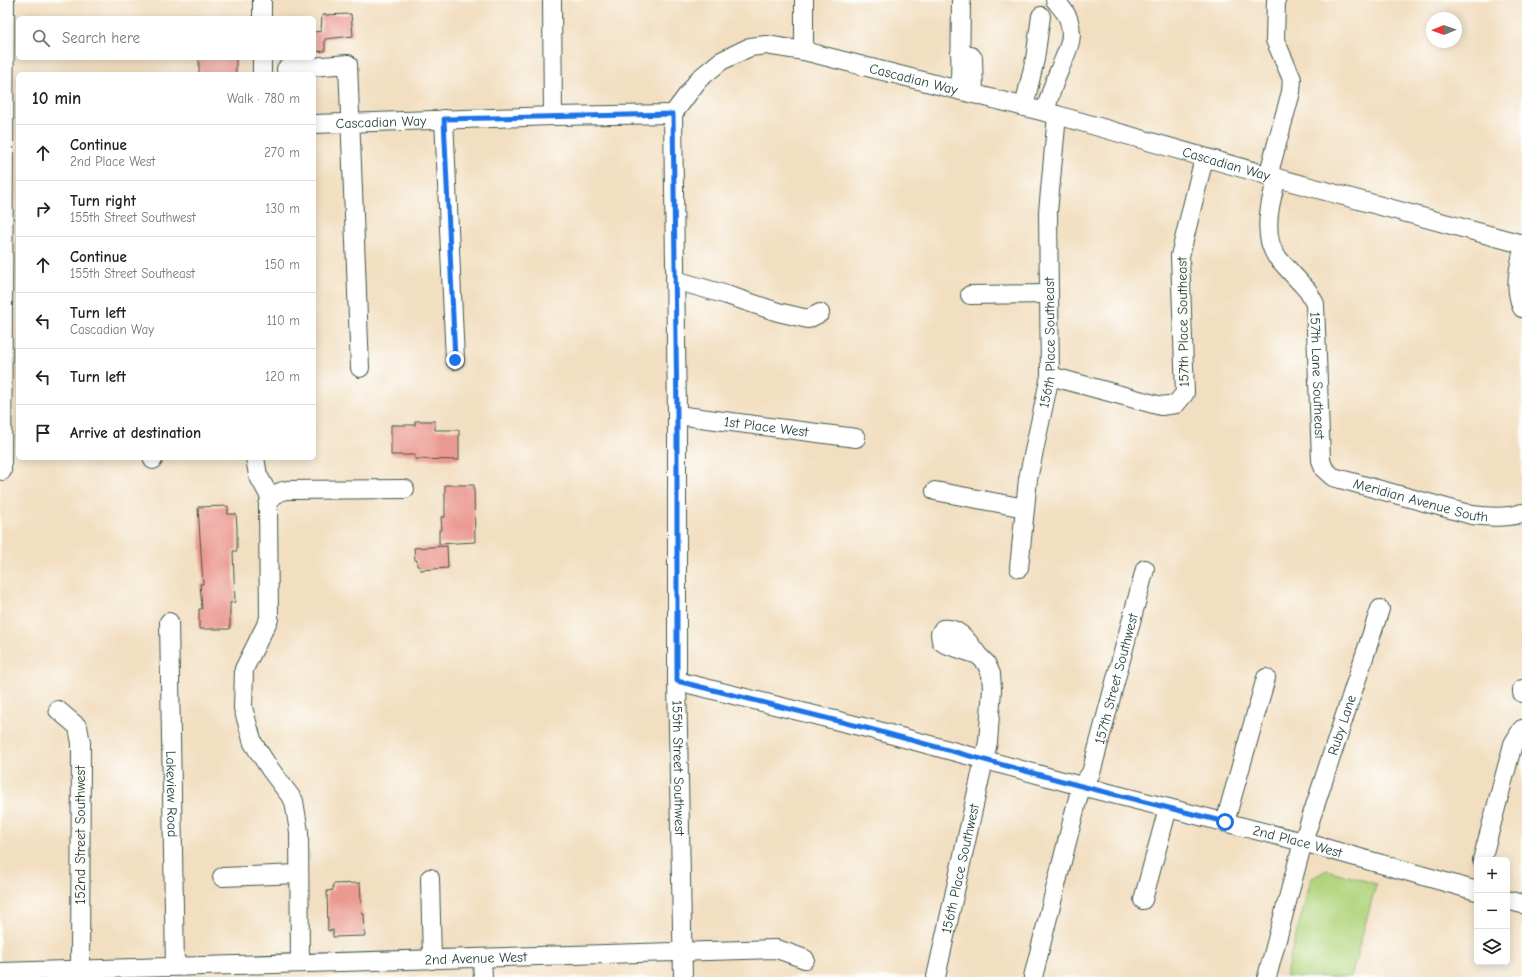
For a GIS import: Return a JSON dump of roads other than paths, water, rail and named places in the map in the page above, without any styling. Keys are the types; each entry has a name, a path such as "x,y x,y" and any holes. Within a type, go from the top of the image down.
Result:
{"street":[{"path":"2,471 7,135 5,0"},
{"path":"262,0 262,16"},
{"path":"552,0 553,116"},
{"path":"804,0 804,51"},
{"path":"961,0 960,54 973,58 967,92"},
{"name":"156th Place Southeast","path":"1019,568 1028,479 1050,376 1048,212 1051,114 1049,99 1071,40 1070,25 1067,16 1055,0"},
{"name":"157th Lane Southeast","path":"1276,0 1275,40 1292,79 1291,92 1273,177 1269,238 1276,256 1308,291 1315,304 1321,460 1324,469"},
{"path":"1024,107 1035,59 1041,16"},
{"name":"Cascadian Way","path":"316,124 444,119 673,114 699,79 721,60 750,47 766,45 804,51 1051,114 1204,158 1522,244"},
{"path":"262,60 262,72"},
{"path":"287,72 286,69 348,64 360,368"},
{"name":"155th Street Southwest","path":"673,114 677,415 677,681 683,977"},
{"path":"444,119 455,360"},
{"name":"157th Place Southeast","path":"1050,376 1161,406 1176,404 1185,392 1180,256 1204,158"},
{"path":"1522,252 1516,286 1522,308"},
{"path":"675,280 778,312 808,319 820,313"},
{"path":"970,295 1049,294"},
{"name":"1st Place West","path":"677,415 856,438"},
{"path":"255,460 258,475 271,499"},
{"name":"Meridian Avenue South","path":"1324,469 1333,477 1472,515 1515,515 1522,513"},
{"path":"300,963 299,832 294,801 253,743 243,708 244,669 269,619 268,504 278,492 287,490 404,489"},
{"path":"935,491 1025,508"},
{"name":"157th Street Southwest","path":"1033,977 1081,786 1091,773 1145,569"},
{"name":"Ruby Lane","path":"1267,977 1303,842 1380,609"},
{"name":"Lakeview Road","path":"169,622 183,970"},
{"name":"156th Place Southwest","path":"936,977 988,742 992,689 991,674 986,663 978,655"},
{"path":"1225,822 1266,678"},
{"name":"2nd Place West","path":"677,681 870,729 1081,786 1474,886"},
{"name":"152nd Street Southwest","path":"58,710 78,727 81,743 80,969"},
{"path":"1483,857 1513,744 1522,729"},
{"path":"1143,900 1168,808"},
{"path":"222,877 299,874"},
{"path":"430,878 432,960"},
{"path":"1510,901 1522,904"},
{"name":"2nd Avenue West","path":"0,972 80,969 183,970 300,963 777,949 805,959"},
{"path":"482,958 482,977"}]}
